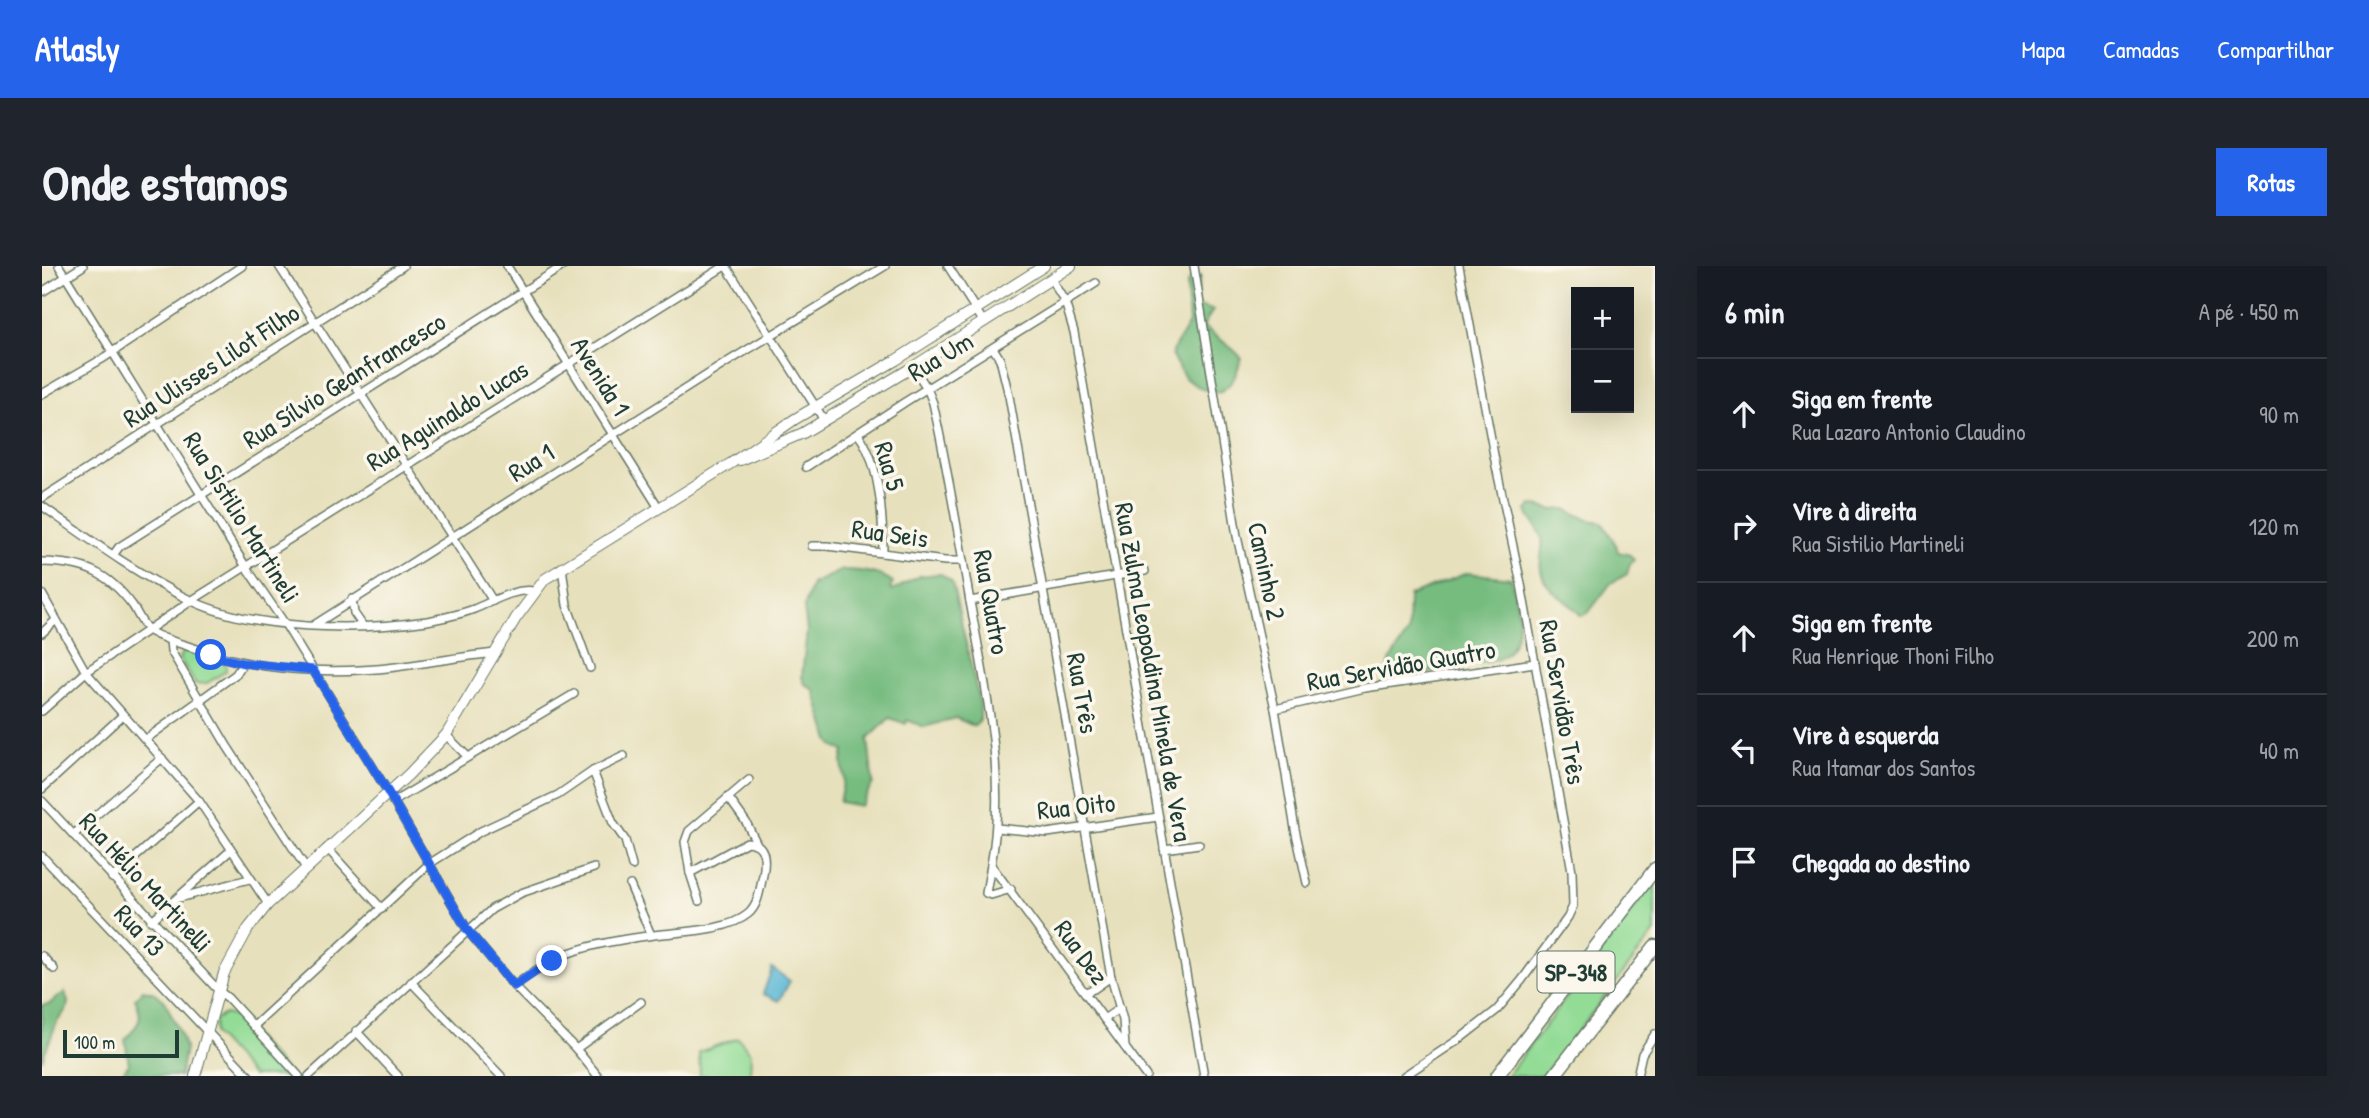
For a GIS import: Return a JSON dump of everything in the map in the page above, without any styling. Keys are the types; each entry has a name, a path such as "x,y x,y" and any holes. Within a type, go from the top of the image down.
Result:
{"highway":[{"name":"SP-348","path":"1497,1076 1655,869"},
{"name":"SP-348","path":"1554,1076 1655,946"}],"main road":[{"path":"195,1076 224,973 234,952 268,904 327,848 391,797 446,735 534,591 545,579 1044,266"},
{"path":"733,462 785,442 824,421 1071,266"}],"street":[{"name":"Rua Sistilio Martineli","path":"59,266 246,567 285,624 391,797 468,931 514,986 576,1049 598,1076"},
{"path":"42,292 83,266"},
{"path":"42,394 112,352 242,266"},
{"path":"279,266 493,601"},
{"name":"Rua Ulisses Lilot Filho","path":"42,498 402,266"},
{"name":"Avenida 1","path":"507,266 659,508"},
{"name":"Rua Sílvio Geanfrancesco","path":"114,554 119,547 563,266"},
{"path":"726,266 824,421"},
{"name":"Rua Aguinaldo Lucas","path":"42,711 86,672 191,601 726,266"},
{"name":"Rua 1","path":"314,625 729,361 885,266"},
{"path":"948,266 984,321"},
{"name":"Caminho 2","path":"1194,266 1237,536 1275,709 1307,883"},
{"name":"Rua Servidão Três","path":"1404,1076 1497,1010 1553,940 1573,906 1572,870 1459,266"},
{"name":"Rua Zulma Leopoldina Minela de Vera","path":"1051,279 1065,302 1074,332 1204,1076"},
{"name":"Rua Um","path":"806,467 1096,283"},
{"name":"Rua Três","path":"993,348 1000,359 1009,396 1125,1047"},
{"name":"Rua Quatro","path":"913,367 927,388 936,415 993,739 997,828 992,865"},
{"name":"Rua 5","path":"858,434 871,457 883,525 883,553"},
{"path":"42,506 191,601 255,621 363,626 427,621 471,610 520,591 534,591"},
{"name":"Rua Seis","path":"812,546 963,561"},
{"path":"42,562 69,562 88,568 121,591 149,631 211,655 243,663 313,670 392,667 496,653"},
{"path":"562,567 567,605 590,668"},
{"path":"970,601 1145,572"},
{"path":"42,594 86,672 199,801 268,904"},
{"path":"352,599 354,613 363,626"},
{"path":"42,633 56,620"},
{"path":"170,640 171,651 227,746 306,868"},
{"path":"146,739 236,674 243,663"},
{"name":"Rua Servidão Quatro","path":"1275,709 1365,688 1535,663"},
{"path":"391,797 574,694"},
{"path":"42,789 123,715"},
{"path":"446,735 467,756"},
{"path":"254,1026 429,864 481,831 558,794 593,771 624,756"},
{"path":"73,835 162,758"},
{"path":"593,771 612,823 625,839 632,866"},
{"path":"699,901 684,842 689,831 749,780"},
{"path":"514,986 536,970 570,953 651,936 715,927 736,921 748,914 755,907 765,864 764,853 728,797"},
{"name":"Rua Hélio Martinelli","path":"42,801 151,921 228,998 299,1076"},
{"path":"112,878 199,801"},
{"name":"Rua Oito","path":"997,828 1047,834 1158,817"},
{"path":"690,873 747,842 757,844"},
{"path":"1164,849 1199,844"},
{"path":"327,848 382,909"},
{"path":"151,921 231,850"},
{"name":"Rua 13","path":"42,856 248,1076"},
{"path":"42,872 50,865"},
{"path":"992,865 986,892 990,895 1011,890"},
{"name":"Rua Dez","path":"992,865 1146,1076"},
{"path":"309,1076 492,909 521,893 594,869"},
{"path":"175,899 249,879"},
{"path":"630,885 651,936"},
{"path":"42,956 54,969"},
{"path":"1085,992 1111,977"},
{"path":"411,982 501,1076"},
{"path":"576,1049 641,1002"},
{"path":"1104,1019 1120,1008"},
{"path":"356,1031 398,1076"},
{"path":"1637,1076 1642,1054 1655,1034"}],"green space":[{"path":"1201,276 1195,305 1213,310 1203,326 1241,358 1234,378 1220,392 1202,389 1186,379 1172,357 1173,350 1189,323 1187,283 1192,278"},
{"path":"1532,505 1554,510 1566,509 1588,520 1602,522 1618,552 1630,555 1634,560 1630,563 1627,574 1611,583 1589,612 1581,616 1550,588 1543,577 1541,535 1527,510"},
{"path":"842,570 881,576 893,582 890,589 892,591 919,576 941,574 952,582 980,705 980,720 974,726 956,718 924,727 907,720 906,724 890,718 868,739 873,783 860,806 839,802 844,779 844,751 834,747 829,740 814,690 805,684 802,677 807,630 804,608 812,584"},
{"path":"1467,573 1511,578 1518,628 1509,651 1490,662 1448,662 1445,671 1436,671 1408,680 1393,681 1384,678 1391,659 1408,633 1409,596"},
{"path":"184,651 223,662 226,671 207,683 196,684 179,658"},
{"path":"1655,881 1655,932 1543,1076 1507,1076"},
{"path":"143,990 155,993 164,1000 182,1037 185,1049 180,1076 110,1076 122,1073 129,1064 125,1040 139,1021 135,999"},
{"path":"65,992 67,1008 57,1022 42,1060 42,1005 49,1004"},
{"path":"225,1014 236,1017 291,1076 252,1076 214,1034 215,1019"},
{"path":"738,1038 751,1053 750,1074 700,1076 699,1052"}],"water":[{"path":"772,968 790,981 779,1001 763,994"}],"route":[{"path":"211,655 243,663 313,670 388,792 468,931 486,956 514,986 552,961"}]}
